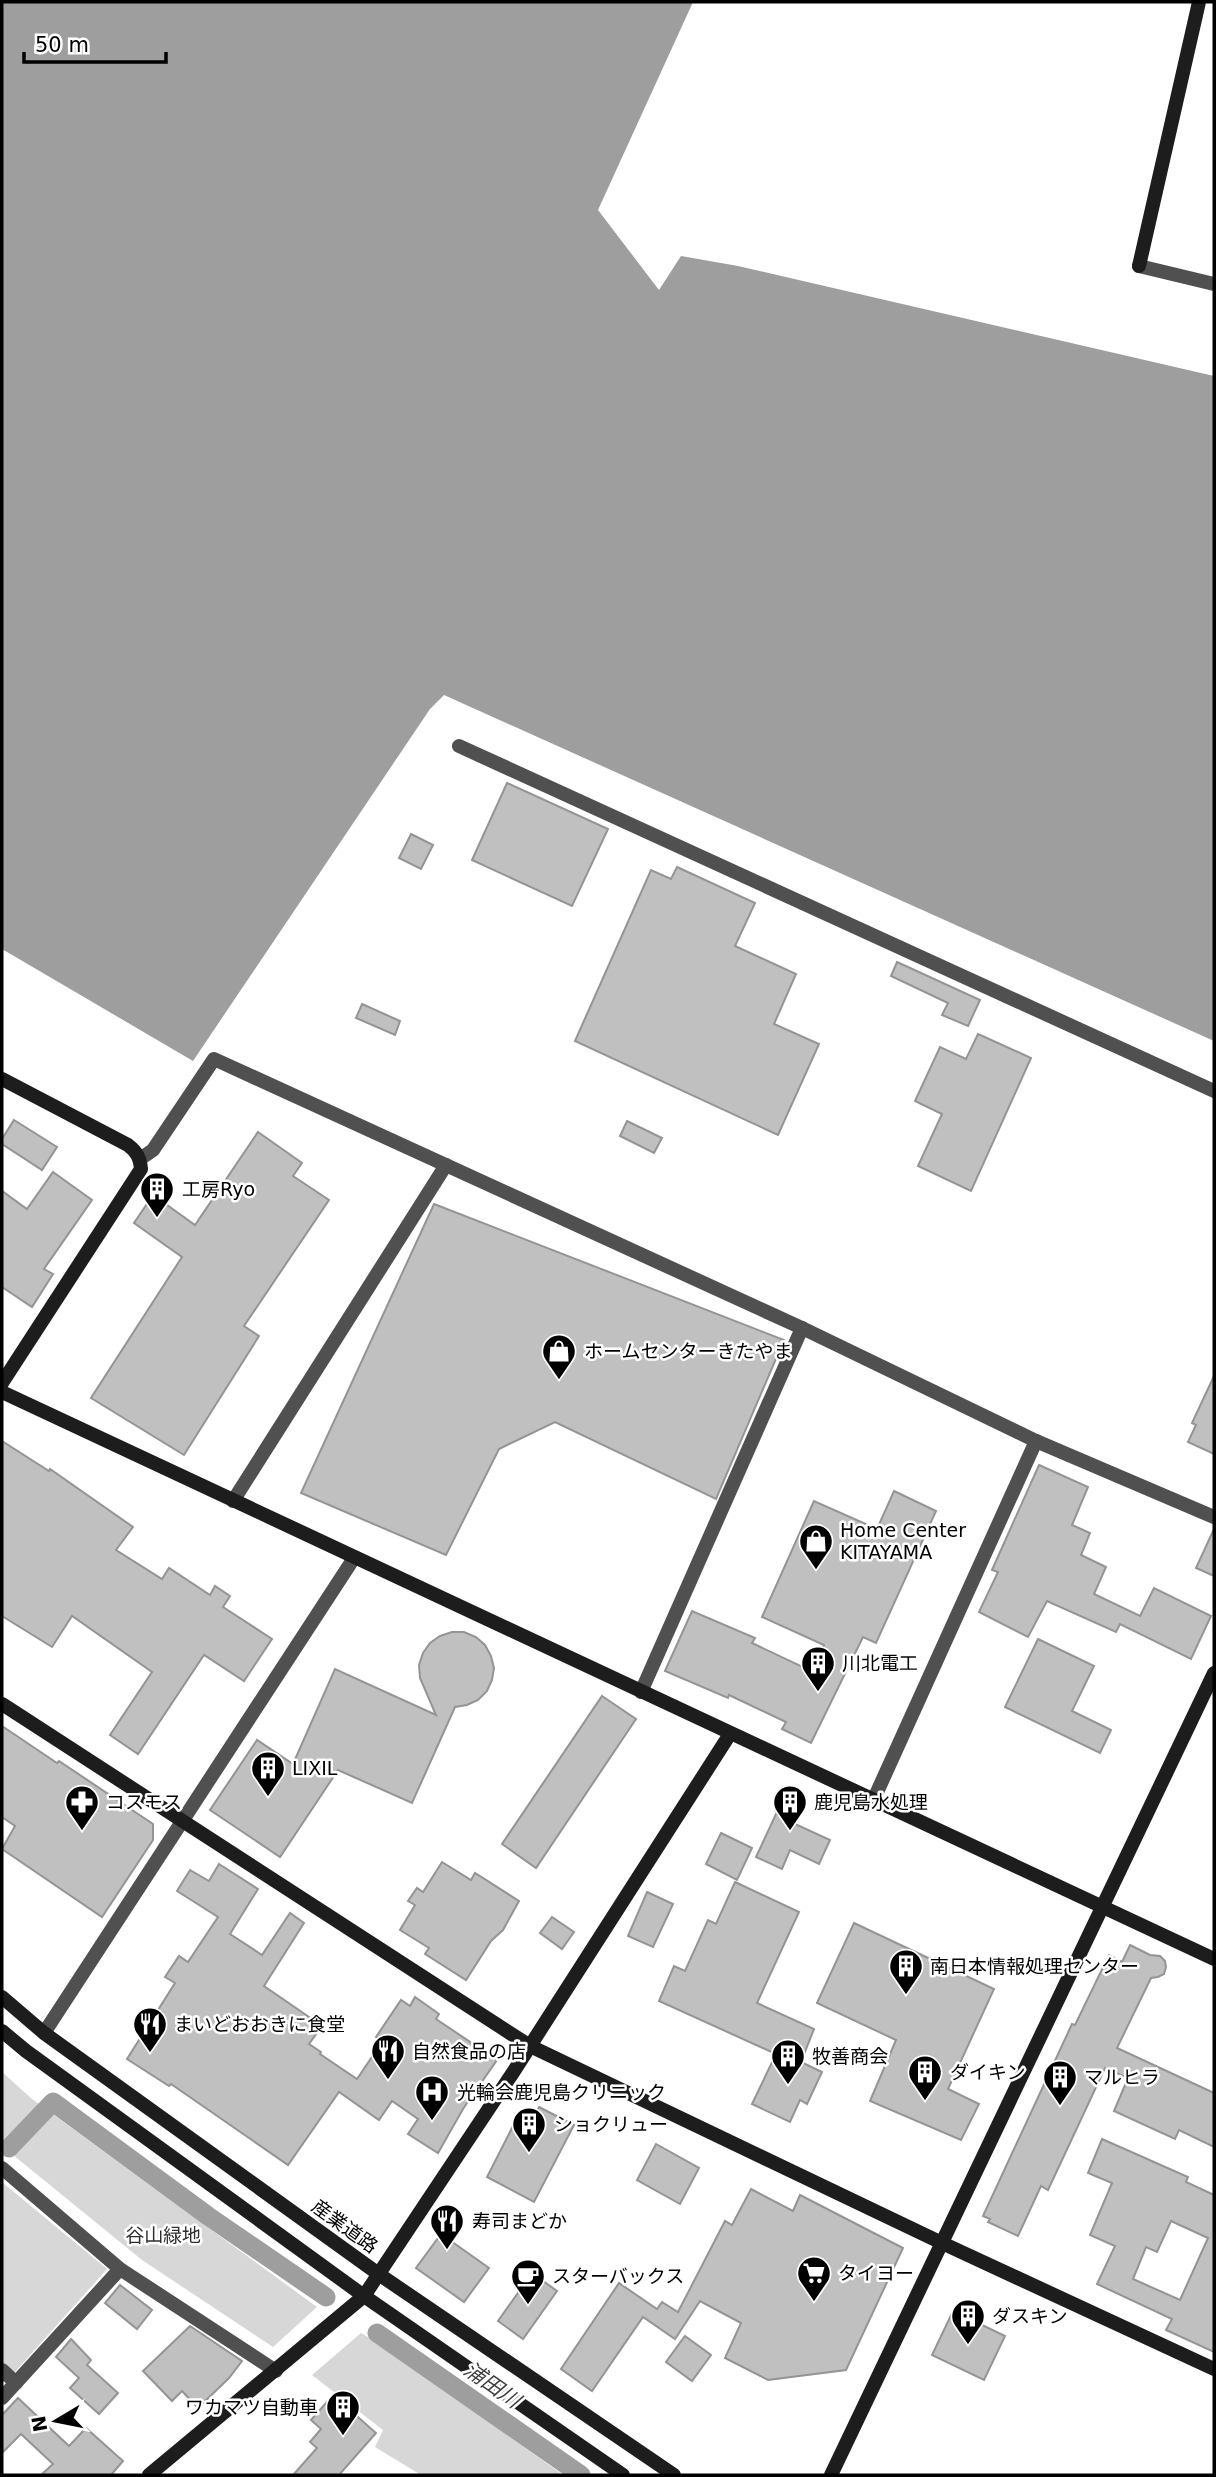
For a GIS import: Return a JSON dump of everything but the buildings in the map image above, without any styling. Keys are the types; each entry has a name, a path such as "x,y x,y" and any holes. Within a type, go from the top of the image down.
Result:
{"street":[{"path":"1199,2 1139,266 1214,284"},
{"path":"459,746 1214,1091"},
{"path":"140,1160 153,1150 214,1059 802,1328 1036,1441 1214,1517"},
{"path":"2,1383 141,1169 135,1150 128,1145 4,1084"},
{"path":"233,1501 446,1165"},
{"path":"641,1692 802,1328"},
{"path":"2,1392 1214,1959"},
{"path":"873,1801 1036,1441"},
{"path":"44,2033 354,1558"},
{"path":"831,2475 1214,1674"},
{"path":"2,1704 530,2046 942,2243 1214,2369"},
{"path":"159,2473 364,2296 530,2046 730,1734"},
{"name":"産業道路","path":"2,1997 44,2033 380,2275 674,2475"},
{"path":"2,2031 364,2296 622,2475"},
{"path":"2,2168 120,2269 276,2371"},
{"path":"2,2398 120,2269"},
{"path":"2,2370 16,2383"}],"green space":[{"name":"谷山緑地","path":"2,2072 32,2099 317,2307 273,2347 142,2260 2,2146"},
{"path":"2,2182 107,2269 14,2373 2,2362"},
{"path":"361,2333 382,2345 563,2475 421,2475 375,2447 383,2430 312,2375"}],"shaded area":[{"path":"2,2 693,2 598,210 659,290 681,256 738,266 1214,376 1214,1041 444,695 430,709 193,1061 2,949"}],"waterway":[{"path":"9,2148 53,2102 208,2216 326,2297"},
{"name":"浦田川","path":"377,2333 581,2475"}],"place":[{"name":"工房Ryo","path":"157,1219"},
{"name":"ホームセンターきたやま","path":"559,1381"},
{"name":"Home Center KITAYAMA","path":"816,1571"},
{"name":"川北電工","path":"818,1693"},
{"name":"LIXIL","path":"268,1798"},
{"name":"コスモス","path":"82,1832"},
{"name":"鹿児島水処理","path":"790,1832"},
{"name":"南日本情報処理センター","path":"906,1996"},
{"name":"まいどおおきに食堂","path":"150,2054"},
{"name":"自然食品の店","path":"388,2081"},
{"name":"牧善商会","path":"788,2086"},
{"name":"ダイキン","path":"925,2102"},
{"name":"マルヒラ","path":"1060,2107"},
{"name":"光輪会鹿児島クリニック","path":"432,2122"},
{"name":"ショクリュー","path":"529,2154"},
{"name":"寿司まどか","path":"447,2251"},
{"name":"タイヨー","path":"814,2303"},
{"name":"スターバックス","path":"528,2306"},
{"name":"ダスキン","path":"968,2346"},
{"name":"ワカマツ自動車","path":"343,2437"}]}
